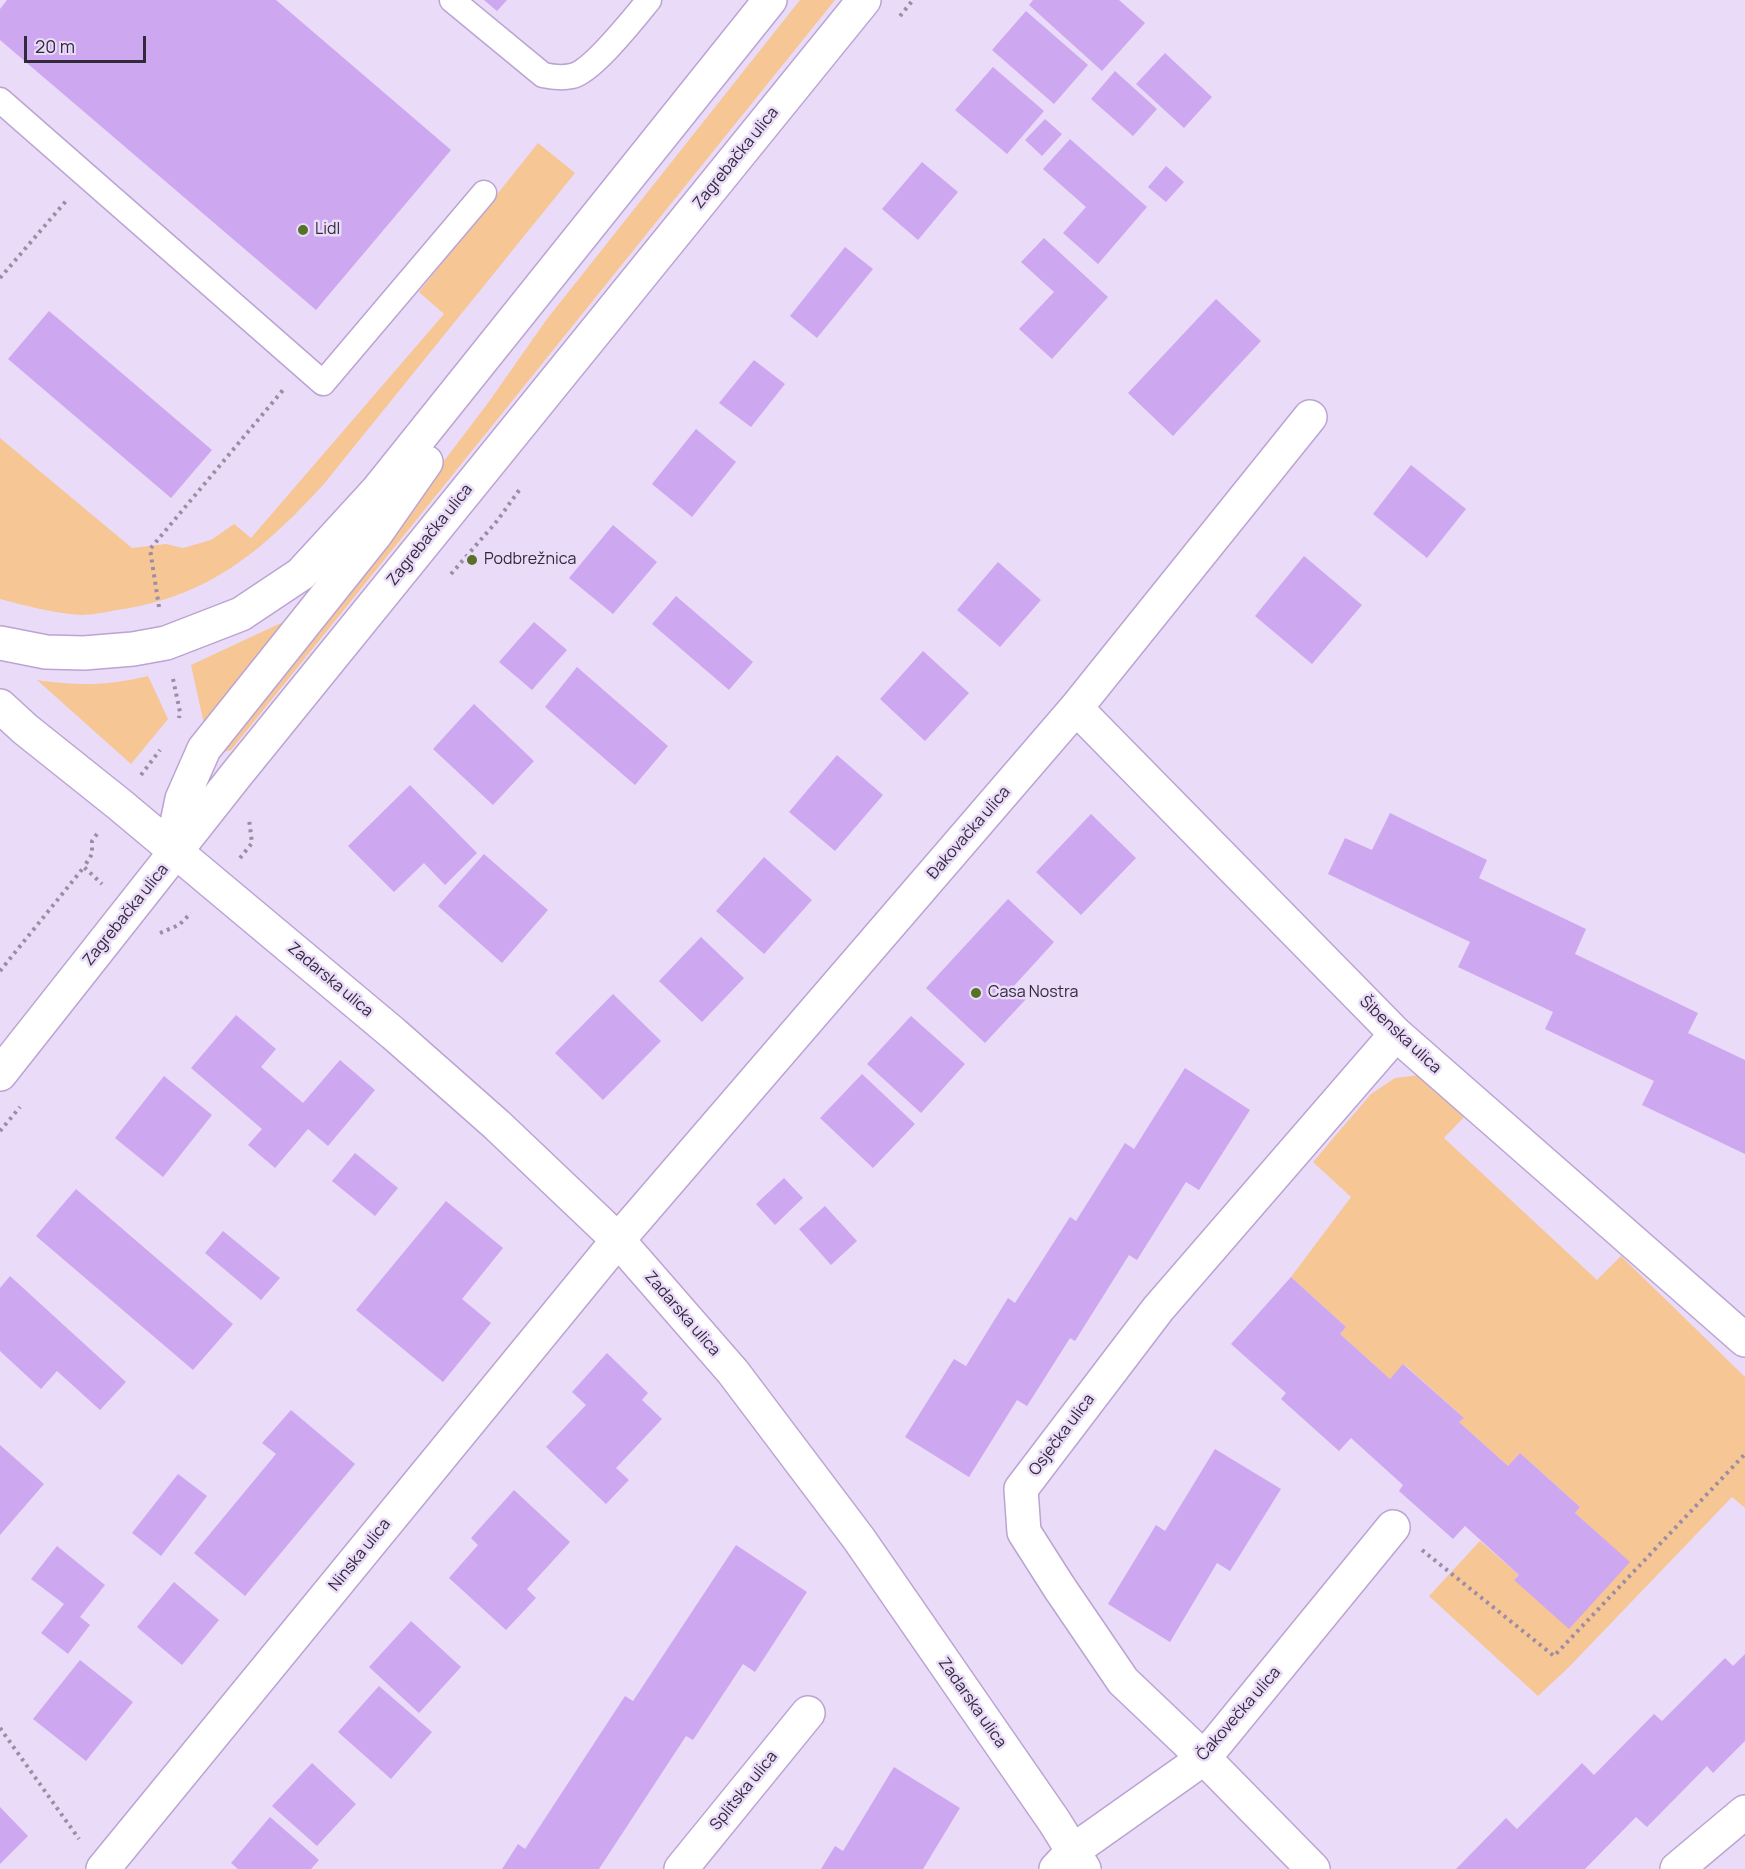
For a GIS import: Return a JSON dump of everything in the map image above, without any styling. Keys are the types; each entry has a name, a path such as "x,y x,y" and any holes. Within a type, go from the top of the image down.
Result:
{"street":[{"path":"0,643 46,652 84,653 133,650 166,643 241,614 301,574 377,491 770,0"},
{"name":"Zagrebačka ulica","path":"0,1074 251,756 864,0"},
{"path":"176,852 177,823 182,799 204,749 375,535 453,419 477,368"},
{"name":"Đakovačka ulica","path":"618,1240 1076,708 1310,417"},
{"name":"Zadarska ulica","path":"0,706 403,1041 497,1125 618,1240 734,1372 859,1539 1071,1862"},
{"name":"Šibenska ulica","path":"1076,708 1396,1034 1745,1340"},
{"name":"Osječka ulica","path":"1313,1869 1204,1758 1123,1681 1024,1532 1021,1489 1158,1309 1396,1034"},
{"name":"Ninska ulica","path":"103,1869 618,1240"},
{"name":"Čakovečka ulica","path":"1071,1862 1204,1758 1393,1527"},
{"name":"Splitska ulica","path":"681,1869 808,1713"},
{"path":"1677,1869 1745,1812"}],"lane":[{"path":"452,0 543,75 553,77 574,76 593,63 649,0"},
{"path":"0,100 323,383 484,193"}],"path":[{"path":"0,278 70,196"},
{"path":"160,614 150,549 303,366"},
{"path":"0,971 84,867"},
{"path":"1393,1527 1554,1656 1745,1454"},
{"path":"0,1728 80,1841"}],"shaded area":[{"path":"800,0 835,0 231,750 224,752 220,749 406,511 488,403 547,319"},
{"path":"538,143 575,173 323,485 278,531 232,567 207,582 150,604 81,615 50,611 0,599 0,438 132,548 166,544 183,548 211,540 234,524 251,538 444,314 419,292"},
{"path":"281,623 286,627 204,724 191,665"},
{"path":"148,676 168,719 131,764 37,680 92,684 119,682"},
{"path":"1419,1075 1468,1113 1444,1138 1597,1280 1621,1256 1745,1377 1745,1508 1732,1497 1568,1668 1538,1696 1429,1596 1480,1541 1519,1575 1514,1580 1629,1562 1575,1513 1580,1507 1520,1453 1508,1466 1459,1422 1463,1417 1404,1364 1390,1379 1340,1334 1346,1327 1291,1277 1351,1197 1313,1162 1371,1094 1395,1078"}],"building":[{"name":"Lidl","path":"7,0 276,0 451,150 316,310 0,40 0,9"},
{"path":"484,0 507,0 497,11"},
{"path":"1033,0 1119,0 1145,23 1102,71 1029,5"},
{"path":"1026,11 1088,65 1054,104 992,50"},
{"path":"1165,53 1212,97 1184,128 1136,84"},
{"path":"993,67 1044,111 1007,154 955,110"},
{"path":"1115,71 1157,109 1133,136 1091,99"},
{"path":"1045,119 1062,134 1042,156 1025,140"},
{"path":"1070,139 1147,207 1098,264 1063,233 1086,207 1043,169"},
{"path":"922,162 958,192 918,240 882,209"},
{"path":"1166,166 1184,182 1166,202 1148,187"},
{"path":"1044,238 1108,297 1052,359 1019,329 1054,292 1021,262"},
{"path":"845,247 873,269 817,338 790,316"},
{"path":"1216,299 1261,341 1173,436 1128,393"},
{"path":"49,311 212,450 171,498 8,359"},
{"path":"754,360 785,384 751,427 719,403"},
{"path":"696,429 736,462 692,517 652,484"},
{"path":"1411,465 1466,509 1427,558 1373,514"},
{"path":"613,525 657,562 613,614 569,578"},
{"path":"1304,556 1362,605 1312,664 1255,616"},
{"path":"998,562 1041,600 1000,647 957,610"},
{"path":"676,596 753,662 729,690 652,624"},
{"path":"534,622 567,650 532,690 499,662"},
{"path":"923,651 969,693 925,741 880,699"},
{"path":"577,667 668,746 635,785 545,707"},
{"path":"474,704 534,761 493,805 433,749"},
{"path":"837,755 883,795 835,851 789,812"},
{"path":"410,785 477,853 445,885 424,863 394,892 348,846"},
{"path":"1390,813 1487,860 1479,878 1586,929 1575,954 1698,1013 1688,1033 1745,1060 1745,1154 1642,1105 1654,1081 1545,1029 1553,1012 1458,967 1470,942 1328,874 1345,838 1372,850"},
{"path":"1091,814 1136,858 1081,915 1036,872"},
{"path":"484,854 548,910 502,963 438,906"},
{"path":"764,857 812,900 764,954 716,911"},
{"path":"1008,899 1054,942 1013,987 1026,999 985,1043 926,988"},
{"path":"701,937 744,978 702,1022 659,981"},
{"path":"613,994 661,1041 603,1100 555,1053"},
{"path":"236,1015 276,1049 261,1067 303,1103 340,1060 375,1090 328,1146 308,1129 275,1168 248,1145 262,1129 191,1068"},
{"path":"911,1016 965,1064 921,1113 867,1064"},
{"path":"1185,1068 1250,1110 1199,1190 1186,1182 1137,1260 1129,1255 1075,1341 1070,1338 1027,1406 1017,1400 969,1477 905,1437 954,1359 966,1366 1008,1298 1015,1303 1070,1217 1076,1221 1125,1143 1134,1149"},
{"path":"862,1074 915,1124 873,1168 820,1118"},
{"path":"164,1076 212,1115 163,1177 115,1138"},
{"path":"355,1153 398,1188 375,1216 332,1181"},
{"path":"784,1178 803,1198 775,1225 756,1204"},
{"path":"76,1189 233,1324 193,1370 36,1236"},
{"path":"446,1201 503,1248 462,1299 491,1323 443,1382 356,1310"},
{"path":"825,1206 857,1241 831,1265 799,1229"},
{"path":"223,1231 280,1278 261,1300 205,1253"},
{"path":"10,1276 126,1382 100,1410 57,1371 41,1389 0,1351 0,1288"},
{"path":"1291,1277 1346,1327 1340,1334 1390,1379 1403,1364 1464,1418 1459,1422 1508,1466 1520,1453 1580,1507 1575,1513 1630,1562 1569,1629 1514,1580 1519,1575 1465,1526 1453,1539 1399,1491 1403,1485 1351,1438 1339,1451 1281,1399 1286,1393 1231,1344"},
{"path":"607,1353 648,1393 642,1400 662,1419 616,1468 629,1480 606,1504 546,1447 586,1405 572,1392"},
{"path":"291,1410 355,1464 245,1596 194,1553 276,1454 262,1443"},
{"path":"0,1445 44,1484 0,1535"},
{"path":"1215,1449 1281,1489 1230,1571 1217,1563 1170,1642 1108,1604 1156,1525 1165,1531"},
{"path":"178,1474 207,1496 161,1556 132,1533"},
{"path":"514,1490 570,1542 527,1589 536,1598 506,1630 449,1578 478,1545 471,1538"},
{"path":"736,1545 807,1592 755,1672 743,1664 693,1740 686,1736 599,1869 502,1869 518,1844 525,1849 625,1696 633,1701"},
{"path":"57,1546 105,1585 80,1617 90,1625 68,1654 41,1633 64,1604 31,1579"},
{"path":"174,1582 219,1620 182,1665 137,1627"},
{"path":"411,1621 461,1667 419,1713 369,1667"},
{"path":"1745,1654 1745,1741 1713,1773 1707,1766 1647,1827 1636,1817 1585,1869 1456,1869 1506,1818 1517,1829 1582,1763 1594,1775 1654,1714 1662,1721 1725,1658 1733,1666"},
{"path":"80,1660 133,1702 86,1761 33,1719"},
{"path":"379,1686 432,1732 391,1779 338,1732"},
{"path":"312,1763 356,1804 317,1846 272,1806"},
{"path":"894,1767 960,1808 923,1869 821,1869 835,1846 843,1851"},
{"path":"0,1807 28,1836 0,1864"},
{"path":"270,1817 319,1860 311,1869 238,1869 231,1863"}],"place":[{"name":"Lidl","path":"303,230"},
{"name":"Podbrežnica","path":"472,560"},
{"name":"Casa Nostra","path":"976,993"}]}
